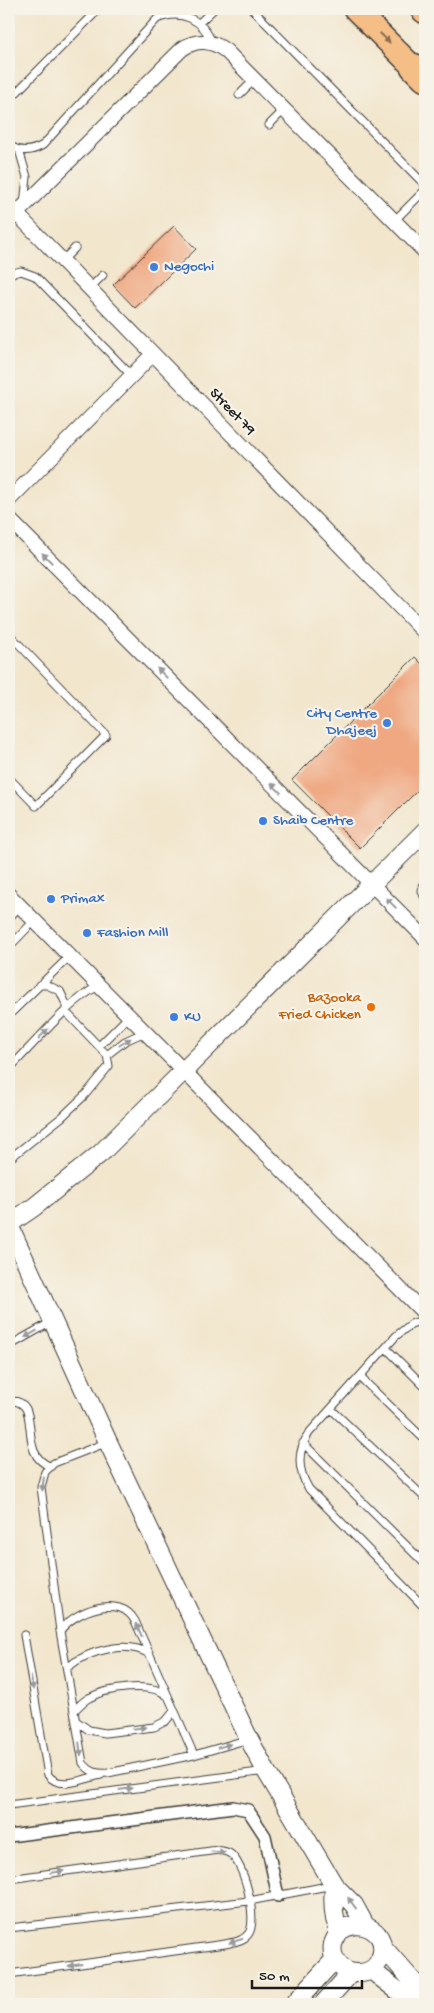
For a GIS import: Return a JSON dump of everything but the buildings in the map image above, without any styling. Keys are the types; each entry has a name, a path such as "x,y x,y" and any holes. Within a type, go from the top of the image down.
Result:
{"main road":[{"path":"356,9 421,75"}],"street":[{"path":"16,213 182,49 196,42 212,43 226,51 425,252"},
{"name":"Street 79","path":"16,213 425,633"},
{"path":"9,500 153,354"},
{"path":"9,519 425,938"},
{"path":"425,831 101,1153 34,1207 9,1224 108,1442 266,1771 334,1885 354,1905 365,1925 376,1933 382,1946 425,1995"},
{"path":"9,895 425,1314"},
{"path":"9,1836 233,1806 248,1810 265,1836 278,1896"},
{"path":"334,1885 334,1906 339,1932"},
{"path":"365,1925 351,1925 339,1932 333,1945 335,1958 341,1968 358,1974 371,1970 380,1959 382,1946"},
{"path":"294,2004 335,1958"},
{"path":"371,1970 415,2004"},
{"path":"323,2004 351,1973"}],"lane":[{"path":"9,100 99,9"},
{"path":"199,23 214,9"},
{"path":"252,9 425,185"},
{"path":"9,145 19,150 28,151 42,145 157,19 176,15 192,19 199,23 212,43"},
{"path":"239,96 254,80"},
{"path":"269,125 284,110"},
{"path":"16,213 26,192 26,177 19,150"},
{"path":"394,221 425,190"},
{"path":"62,260 75,248"},
{"path":"9,274 21,271 35,276 132,376"},
{"path":"89,288 102,275"},
{"path":"9,634 106,735 36,806 9,778"},
{"path":"425,877 422,891 425,898"},
{"path":"9,918 20,906"},
{"path":"9,947 34,921"},
{"path":"9,1015 70,956"},
{"path":"9,1159 44,1132 85,1095 106,1072 109,1066 107,1055 66,1012 66,1004 60,991 54,987 39,986"},
{"path":"9,1069 66,1012 89,991 99,986"},
{"path":"99,1046 129,1016"},
{"path":"107,1055 125,1041 145,1032"},
{"path":"425,1319 411,1324 386,1348 309,1433 303,1443 300,1455 303,1479 309,1489 425,1608"},
{"path":"9,1346 53,1321"},
{"path":"386,1348 425,1387"},
{"path":"360,1377 425,1440"},
{"path":"9,1401 19,1402 26,1408 33,1451 40,1461 50,1466"},
{"path":"331,1408 425,1498"},
{"path":"108,1442 50,1466 45,1472 41,1487 60,1631 81,1758 87,1768 97,1773 108,1773"},
{"path":"303,1443 425,1564"},
{"path":"60,1631 70,1620 83,1612 120,1608 132,1616 194,1755"},
{"path":"24,1635 48,1775 54,1781 62,1783 194,1755 249,1739"},
{"path":"66,1668 79,1658 94,1652 133,1647 150,1656"},
{"path":"74,1711 88,1698 105,1692 145,1687 157,1689 168,1697"},
{"path":"76,1722 89,1730 105,1733 154,1727 166,1721 174,1711"},
{"path":"9,1805 266,1771"},
{"path":"9,1879 218,1850 229,1853 237,1861 244,1873 252,1920 250,1931 245,1938 225,1944 9,1974"},
{"path":"9,1928 249,1901 334,1885"}],"place":[{"name":"Negochi","path":"154,267"},
{"name":"City Centre Dhajeej","path":"387,723"},
{"name":"Shaib Centre","path":"263,821"},
{"name":"Primax","path":"51,899"},
{"name":"Fashion Mill","path":"87,933"},
{"name":"Bazooka Fried Chicken","path":"371,1007"},
{"name":"KU","path":"174,1017"}]}
